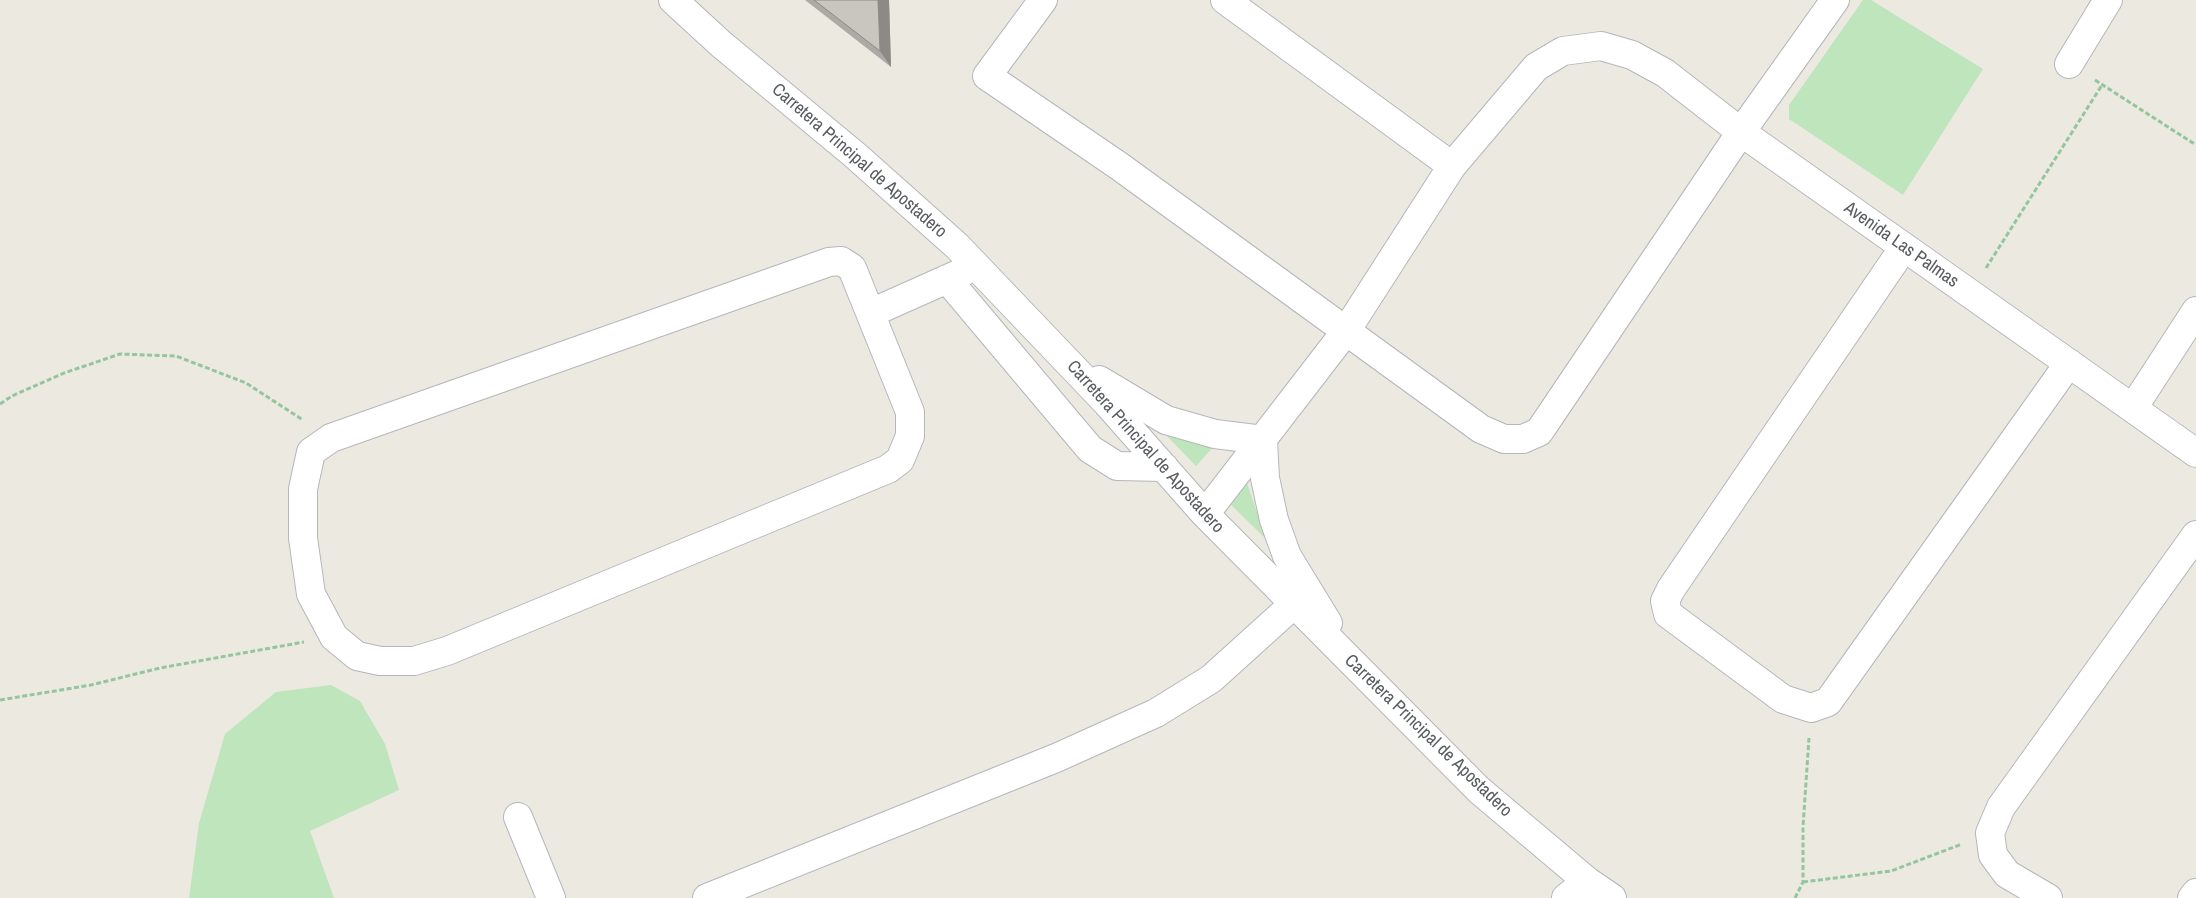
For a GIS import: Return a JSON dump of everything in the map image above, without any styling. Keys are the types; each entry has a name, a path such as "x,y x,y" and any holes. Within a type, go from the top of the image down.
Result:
{"street":[{"name":"Carretera Principal de Apostadero","path":"673,0 722,44 856,156 976,265 1064,358 1205,514 1576,890 1612,898"},
{"path":"1043,0 987,76 1119,166 1481,429 1504,439 1523,439 1539,432 1741,132 1835,0"},
{"path":"1205,514 1346,331 1452,166 1225,0"},
{"path":"2069,64 2108,0"},
{"name":"Avenida Las Palmas","path":"1452,166 1536,67 1563,51 1601,46 1632,55 1666,73 1741,132 2196,453"},
{"path":"1904,247 1671,589 1666,601 1668,614 1783,699 1812,708 1828,702 2069,363"},
{"path":"841,261 852,268 910,412 910,436 900,460 888,469 447,650 414,661 380,661 357,656 334,637 311,594 303,538 303,489 311,452 331,438 829,262 841,261"},
{"path":"871,313 976,265"},
{"path":"947,279 1090,449 1117,466 1164,467"},
{"path":"2133,408 2196,311"},
{"path":"1064,358 1166,420 1215,434 1263,440"},
{"path":"1263,440 1265,478 1274,520 1287,556 1352,662"},
{"path":"2048,898 2007,874 1993,855 1990,833 2002,807 2196,535"},
{"path":"707,898 1056,758 1156,713 1211,679 1294,604"},
{"path":"518,817 551,898"},
{"path":"2192,898 2196,892"}],"path":[{"path":"2069,64 2196,145"},
{"path":"1970,293 2102,85"},
{"path":"0,404 12,396 64,373 120,354 176,356 246,383 331,438"},
{"path":"0,700 91,685 160,668 334,637"},
{"path":"1795,898 1803,882 1803,827 1812,708"},
{"path":"1803,882 1891,871 1990,833"}],"green space":[{"path":"1863,0 1871,0 1983,69 1903,195 1789,119 1789,105"},
{"path":"1165,434 1216,444 1196,466"},
{"path":"1247,483 1266,539 1228,502"},
{"path":"331,685 360,701 385,744 399,790 310,831 334,898 189,898 199,823 225,734 276,692"}],"building":[{"path":"814,0 878,0 880,51"}]}
